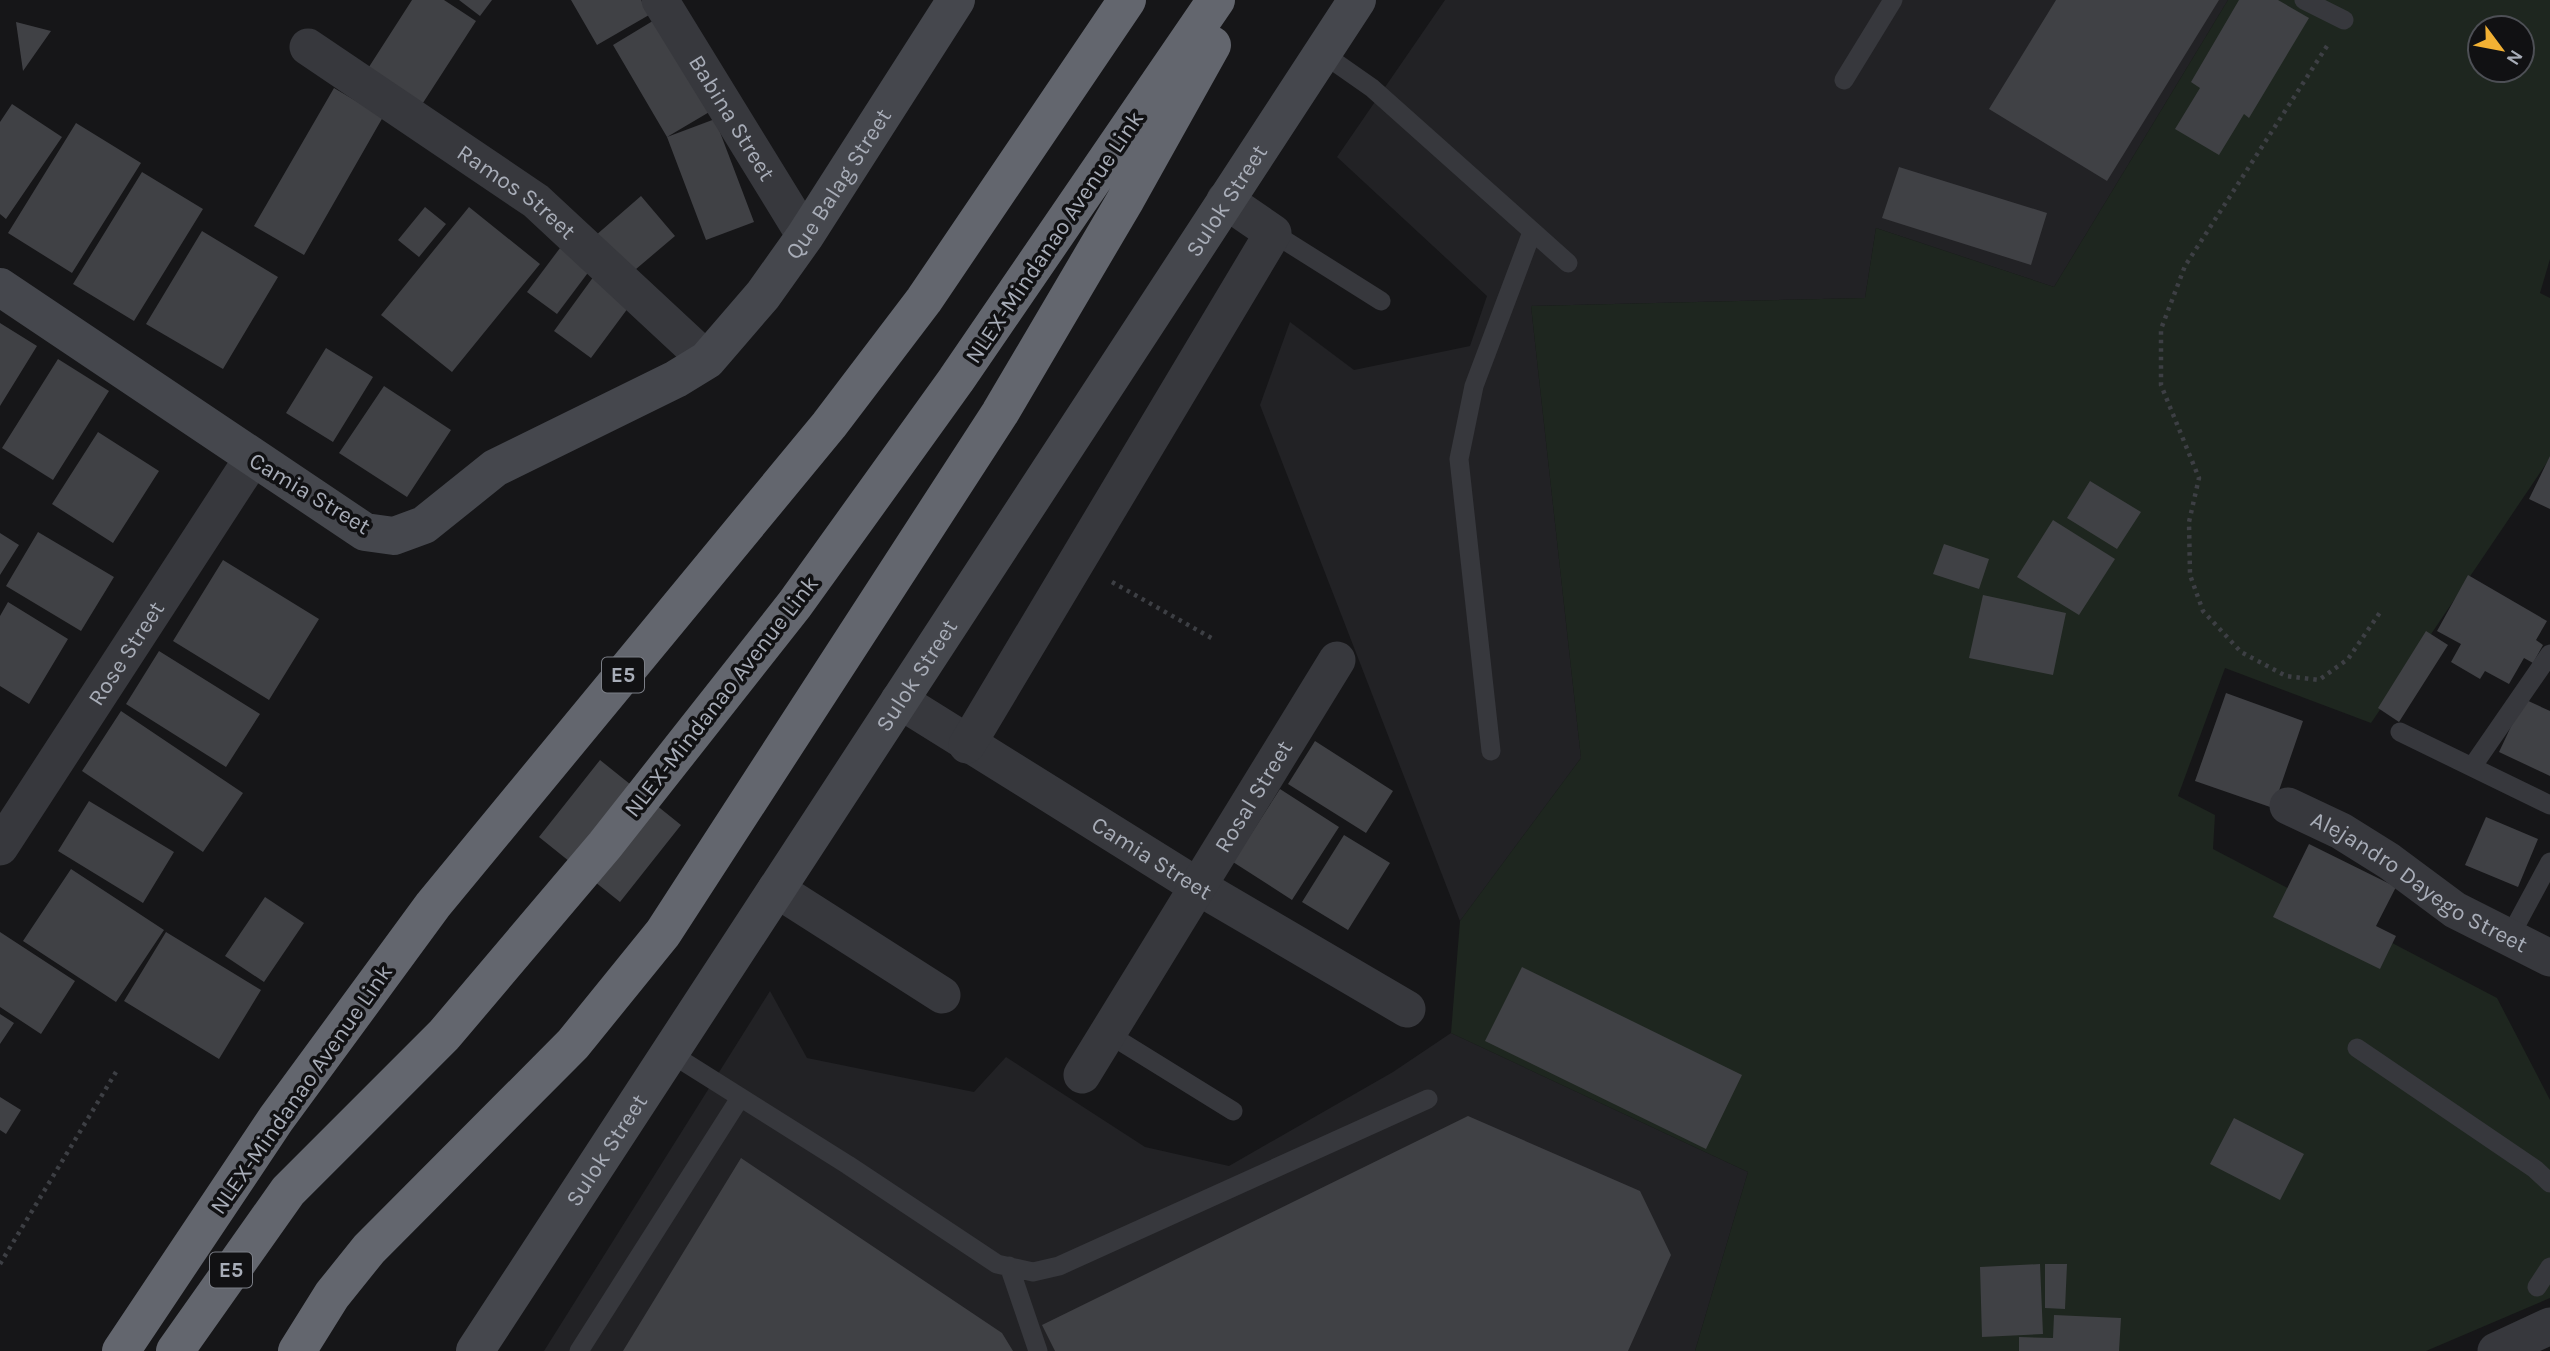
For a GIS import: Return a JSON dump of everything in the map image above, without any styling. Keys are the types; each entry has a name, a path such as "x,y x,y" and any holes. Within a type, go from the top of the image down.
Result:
{"highway":[{"name":"NLEX-Mindanao Avenue Link","path":"121,1351 275,1119 433,905 829,425 924,300 1127,0"},
{"name":"NLEX-Mindanao Avenue Link","path":"175,1351 288,1192 444,1035 605,845 795,604 956,380 1216,0"},
{"name":"NLEX-Mindanao Avenue Link","path":"297,1351 332,1296 369,1249 573,1044 663,933 1000,413 1126,199 1237,0"}],"street":[{"name":"Babina Street","path":"660,0 805,236"},
{"name":"Que Balag Street","path":"708,360 762,295 805,236 956,0"},
{"name":"Sulok Street","path":"475,1351 1357,0"},
{"name":"Ramos Street","path":"308,47 536,201 708,360"},
{"path":"967,745 1273,233 1225,200"},
{"name":"Camia Street","path":"0,287 252,459 365,532 394,536 424,525 495,468 676,379 708,360"},
{"name":"Rose Street","path":"0,846 252,459"},
{"name":"Rosal Street","path":"1082,1075 1338,660"},
{"name":"Camia Street","path":"899,700 967,745 1197,886 1407,1009"},
{"name":"Alejandro Dayego Street","path":"2288,806 2341,831 2389,861 2455,910 2550,958"},
{"path":"776,889 942,995"},
{"path":"2496,1351 2550,1326"}],"lane":[{"path":"1844,80 1893,0"},
{"path":"2304,0 2344,20"},
{"path":"1322,53 1372,88 1568,263"},
{"path":"1491,751 1459,459 1474,386 1532,232"},
{"path":"1273,233 1381,301"},
{"path":"2472,766 2550,654"},
{"path":"2400,732 2550,805"},
{"path":"2509,938 2550,862"},
{"path":"1107,1033 1233,1111"},
{"path":"2357,1048 2535,1169 2550,1183"},
{"path":"670,1053 997,1264 1033,1272 1059,1266 1428,1100"},
{"path":"579,1351 740,1098"},
{"path":"1009,1266 1038,1351"},
{"path":"2537,1287 2550,1266"}],"path":[{"path":"2344,20 2185,267 2161,329 2161,385 2199,478 2189,522 2190,575 2203,611 2241,652 2286,676 2319,680 2348,659 2381,611"},
{"path":"1077,562 1215,640"},
{"path":"0,1264 116,1072"}],"shaded area":[{"path":"1445,0 2228,0 2054,287 1876,228 1865,298 1531,306 1581,758 1460,921 1260,405 1290,322 1354,370 1470,346 1487,296 1337,157"},
{"path":"2228,0 2550,0 2550,259 2540,293 2550,298 2550,458 2371,723 2225,668 2178,796 2215,815 2213,849 2497,998 2550,1100 2550,1298 2426,1351 1695,1351 1748,1172 1451,1033 1460,921 1581,758 1531,306 1865,298 1876,228 2054,287"},
{"path":"770,991 807,1058 974,1092 1006,1057 1145,1147 1229,1166 1393,1072 1451,1033 1748,1172 1695,1351 544,1351"}],"building":[{"path":"412,0 444,0 476,21 421,106 367,70"},
{"path":"459,0 492,0 480,16"},
{"path":"571,0 641,0 649,15 597,45"},
{"path":"2056,0 2219,0 2107,181 1989,109"},
{"path":"2239,0 2278,0 2309,18 2249,118 2244,114 2219,155 2175,129 2200,88 2191,82"},
{"path":"656,19 711,111 667,137 613,45"},
{"path":"16,22 51,31 23,71"},
{"path":"334,88 383,117 304,255 254,226"},
{"path":"12,104 62,137 6,219 0,214 0,122"},
{"path":"715,119 754,222 706,240 667,137"},
{"path":"76,123 141,163 72,273 8,233"},
{"path":"1899,167 2047,213 2031,265 1882,218"},
{"path":"142,172 203,209 134,321 73,284"},
{"path":"641,196 675,236 629,275 595,236"},
{"path":"425,207 446,224 419,257 398,240"},
{"path":"469,207 540,264 452,372 381,315"},
{"path":"202,231 278,277 223,369 146,324"},
{"path":"560,248 590,270 557,314 527,292"},
{"path":"594,276 631,304 591,358 554,331"},
{"path":"0,323 37,346 0,406"},
{"path":"326,348 373,377 333,442 286,413"},
{"path":"58,359 109,391 53,480 2,448"},
{"path":"384,386 451,430 407,497 339,453"},
{"path":"98,432 159,471 113,543 52,504"},
{"path":"2550,456 2550,509 2529,499"},
{"path":"2090,481 2141,512 2117,549 2067,518"},
{"path":"2053,520 2115,559 2079,615 2017,577"},
{"path":"38,532 114,577 81,631 6,586"},
{"path":"0,533 19,545 0,575"},
{"path":"1944,544 1989,559 1979,589 1933,574"},
{"path":"223,560 319,619 269,700 173,641"},
{"path":"2468,575 2547,621 2536,640 2543,645 2533,663 2524,658 2509,684 2485,671 2480,679 2451,662 2461,644 2437,631"},
{"path":"1983,595 2066,613 2053,675 1969,658"},
{"path":"8,602 68,639 29,704 0,686 0,616"},
{"path":"2426,631 2448,645 2399,722 2378,708"},
{"path":"159,651 260,714 226,767 126,704"},
{"path":"2226,693 2303,721 2273,808 2195,781"},
{"path":"2524,699 2550,711 2550,776 2499,752"},
{"path":"121,711 243,793 203,852 82,771"},
{"path":"1315,741 1393,791 1366,833 1288,784"},
{"path":"600,760 681,825 620,902 539,837"},
{"path":"1280,789 1339,827 1292,900 1233,862"},
{"path":"89,801 174,852 143,903 58,851"},
{"path":"2486,817 2538,839 2518,887 2465,865"},
{"path":"1344,835 1390,863 1348,930 1302,902"},
{"path":"2309,844 2396,887 2376,926 2396,936 2380,969 2273,917"},
{"path":"71,869 164,930 116,1002 23,941"},
{"path":"265,897 304,923 264,982 225,956"},
{"path":"0,932 75,981 41,1034 0,1007"},
{"path":"166,932 261,990 219,1059 124,1001"},
{"path":"1522,967 1742,1075 1706,1149 1485,1041"},
{"path":"0,1014 14,1023 0,1044"},
{"path":"0,1097 21,1110 6,1134 0,1130"},
{"path":"1468,1116 1640,1191 1671,1255 1628,1351 1055,1351 1042,1325"},
{"path":"2234,1118 2304,1154 2280,1200 2210,1164"},
{"path":"741,1158 1002,1333 1013,1351 623,1351"},
{"path":"2040,1264 2043,1334 1982,1337 1980,1267"},
{"path":"2045,1264 2067,1264 2065,1309 2045,1308"},
{"path":"2054,1315 2121,1318 2119,1351 2019,1351 2019,1337 2053,1338"}]}
